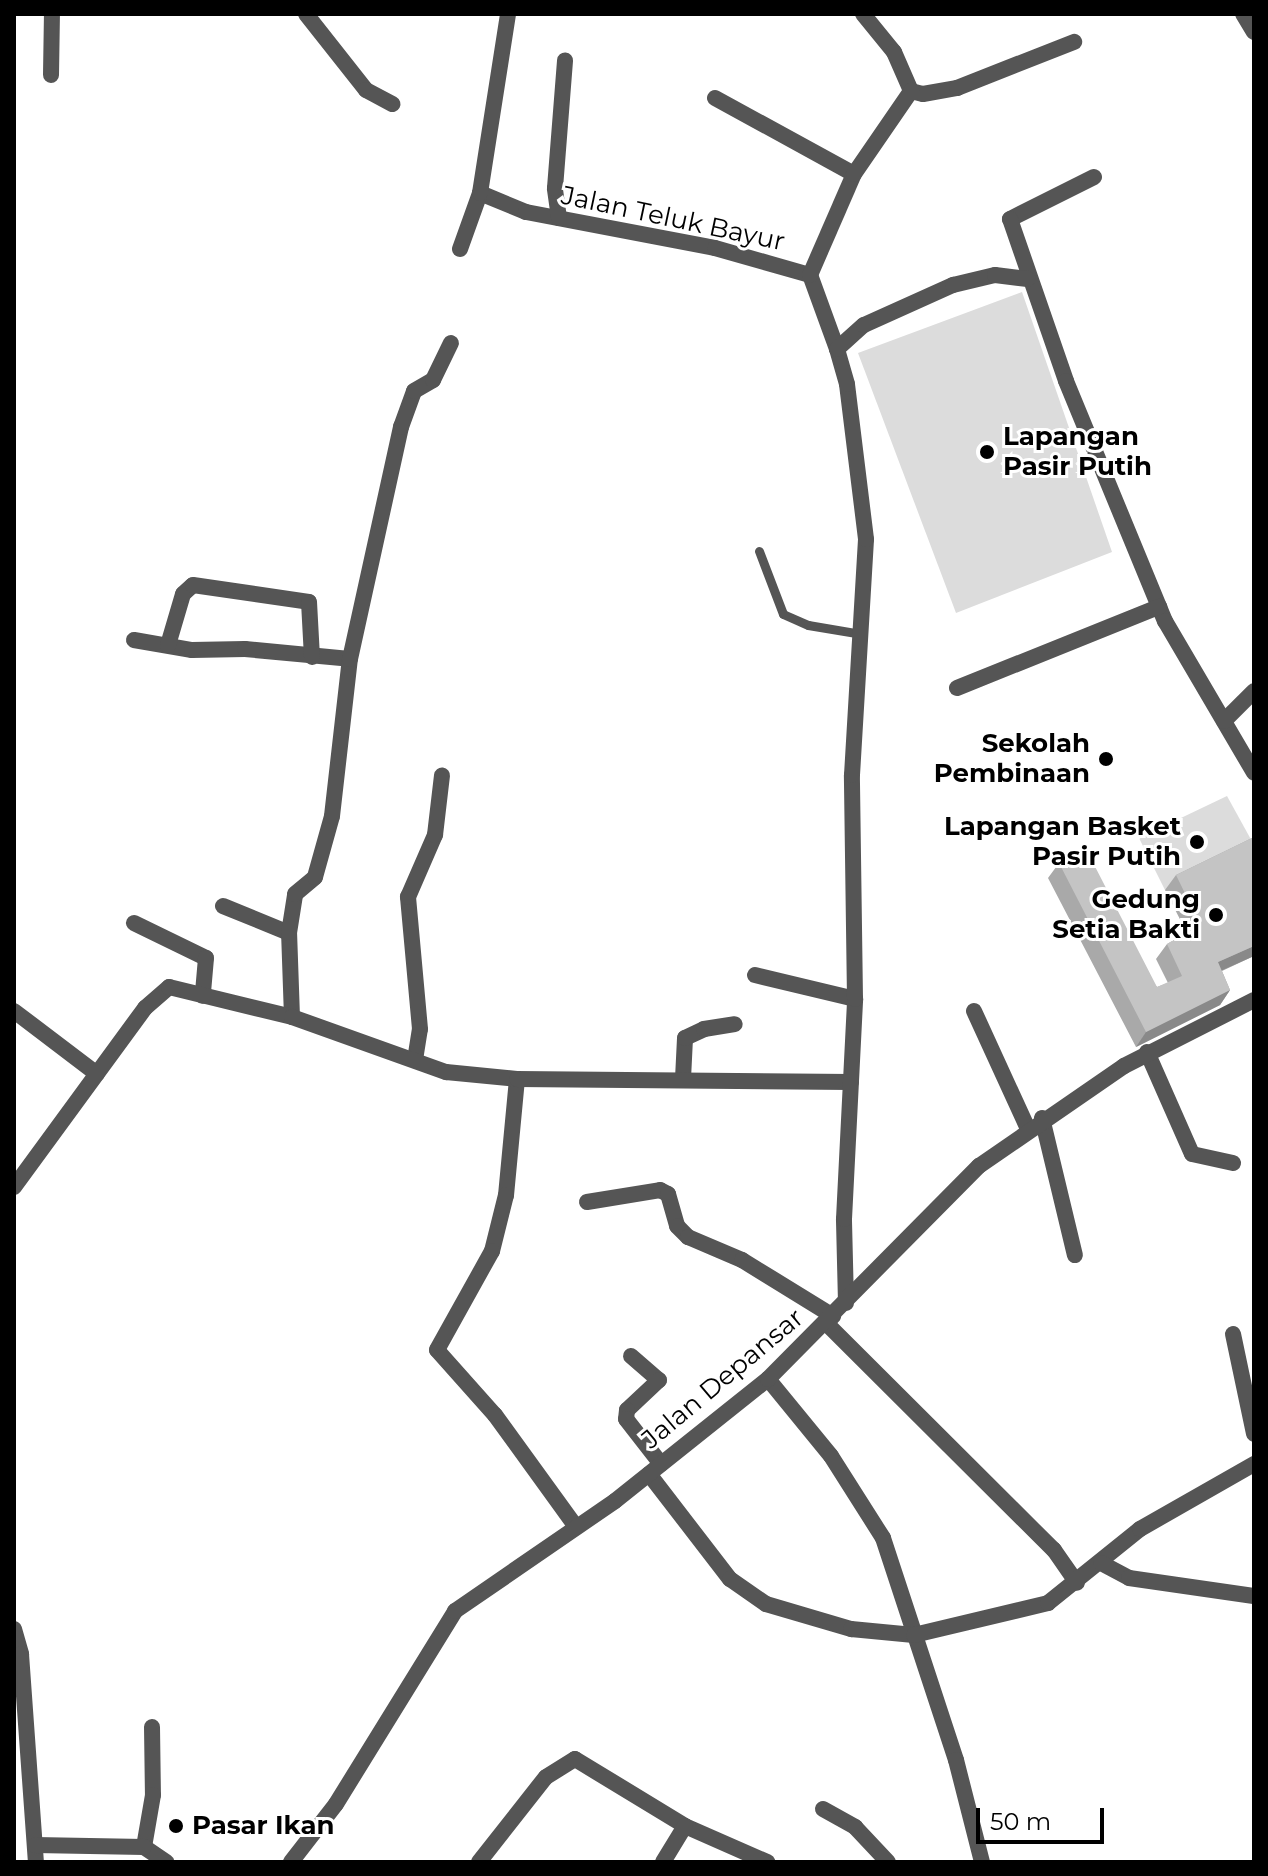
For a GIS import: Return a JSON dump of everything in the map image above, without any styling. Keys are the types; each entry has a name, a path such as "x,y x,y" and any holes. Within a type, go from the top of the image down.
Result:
{"street":[{"path":"51,75 52,14"},
{"path":"306,14 366,90 392,104"},
{"path":"460,249 480,193 508,14"},
{"path":"863,14 894,52 911,91"},
{"path":"1243,14 1254,32"},
{"path":"911,91 957,88 1074,42"},
{"path":"559,218 555,188 565,60"},
{"path":"846,1303 855,999 852,775 862,634 866,510 847,384 810,275 854,174 911,91"},
{"path":"715,98 854,174"},
{"path":"1094,177 1010,219 1028,279 1159,607 1254,773"},
{"name":"Jalan Teluk Bayur","path":"480,193 526,212 715,248 810,275"},
{"path":"837,349 864,325 953,285 995,275 1028,279"},
{"path":"292,1017 289,933 295,894 313,882 332,816 350,659 401,427 414,391 433,380 451,343"},
{"path":"168,645 183,594 193,585 309,602 312,657"},
{"path":"957,688 1159,607"},
{"path":"134,640 350,659"},
{"path":"1224,721 1254,691"},
{"path":"415,1060 420,1029 408,897 435,835 442,775"},
{"path":"223,906 289,933"},
{"path":"134,923 206,958 203,996"},
{"path":"755,975 855,999"},
{"path":"14,1187 161,991 169,987 292,1017 446,1072 517,1079 851,1082"},
{"name":"Jalan Depansar","path":"291,1862 336,1804 444,1623 472,1597 655,1469 768,1379 830,1320 979,1166 1042,1118 1147,1052 1254,1000"},
{"path":"14,1011 97,1074"},
{"path":"974,1011 1028,1129"},
{"path":"683,1079 685,1038 704,1029 735,1024"},
{"path":"1147,1052 1192,1154 1233,1163"},
{"path":"517,1079 506,1195 492,1251 437,1350 495,1415 576,1527"},
{"path":"1042,1118 1075,1255"},
{"path":"587,1202 660,1190 668,1194 677,1226 688,1237 742,1260 830,1320 1054,1550 1077,1583"},
{"path":"1233,1334 1254,1434"},
{"path":"631,1356 659,1380 627,1410 626,1419 655,1469 730,1579 766,1604 851,1629 914,1635 1012,1616 1048,1603 1077,1583 1140,1529 1254,1464"},
{"path":"768,1379 831,1456 883,1538 956,1760 982,1862"},
{"path":"1101,1563 1129,1578 1254,1596"},
{"path":"14,1629 21,1654 35,1854 144,1847 166,1862"},
{"path":"144,1847 153,1795 152,1727"},
{"path":"479,1862 546,1777 575,1759 685,1826 767,1862"},
{"path":"823,1809 855,1827 888,1862"},
{"path":"663,1862 685,1826"}],"lane":[{"path":"759,551 783,614 808,625 862,634"}],"shaded area":[{"name":"Lapangan Pasir Putih","path":"1022,292 1112,552 956,613 858,353"},
{"name":"Lapangan Basket Pasir Putih","path":"1227,796 1254,845 1165,890 1139,838"}],"building":[{"path":"1254,837 1254,946 1218,962 1230,990 1146,1032 1059,863 1087,851 1157,987 1182,976 1167,944 1200,924 1176,875"}],"place":[{"name":"Lapangan Pasir Putih","path":"987,452"},
{"name":"Sekolah Pembinaan","path":"1106,759"},
{"name":"Lapangan Basket Pasir Putih","path":"1197,842"},
{"name":"Gedung Setia Bakti","path":"1216,915"},
{"name":"Pasar Ikan","path":"176,1826"}]}
